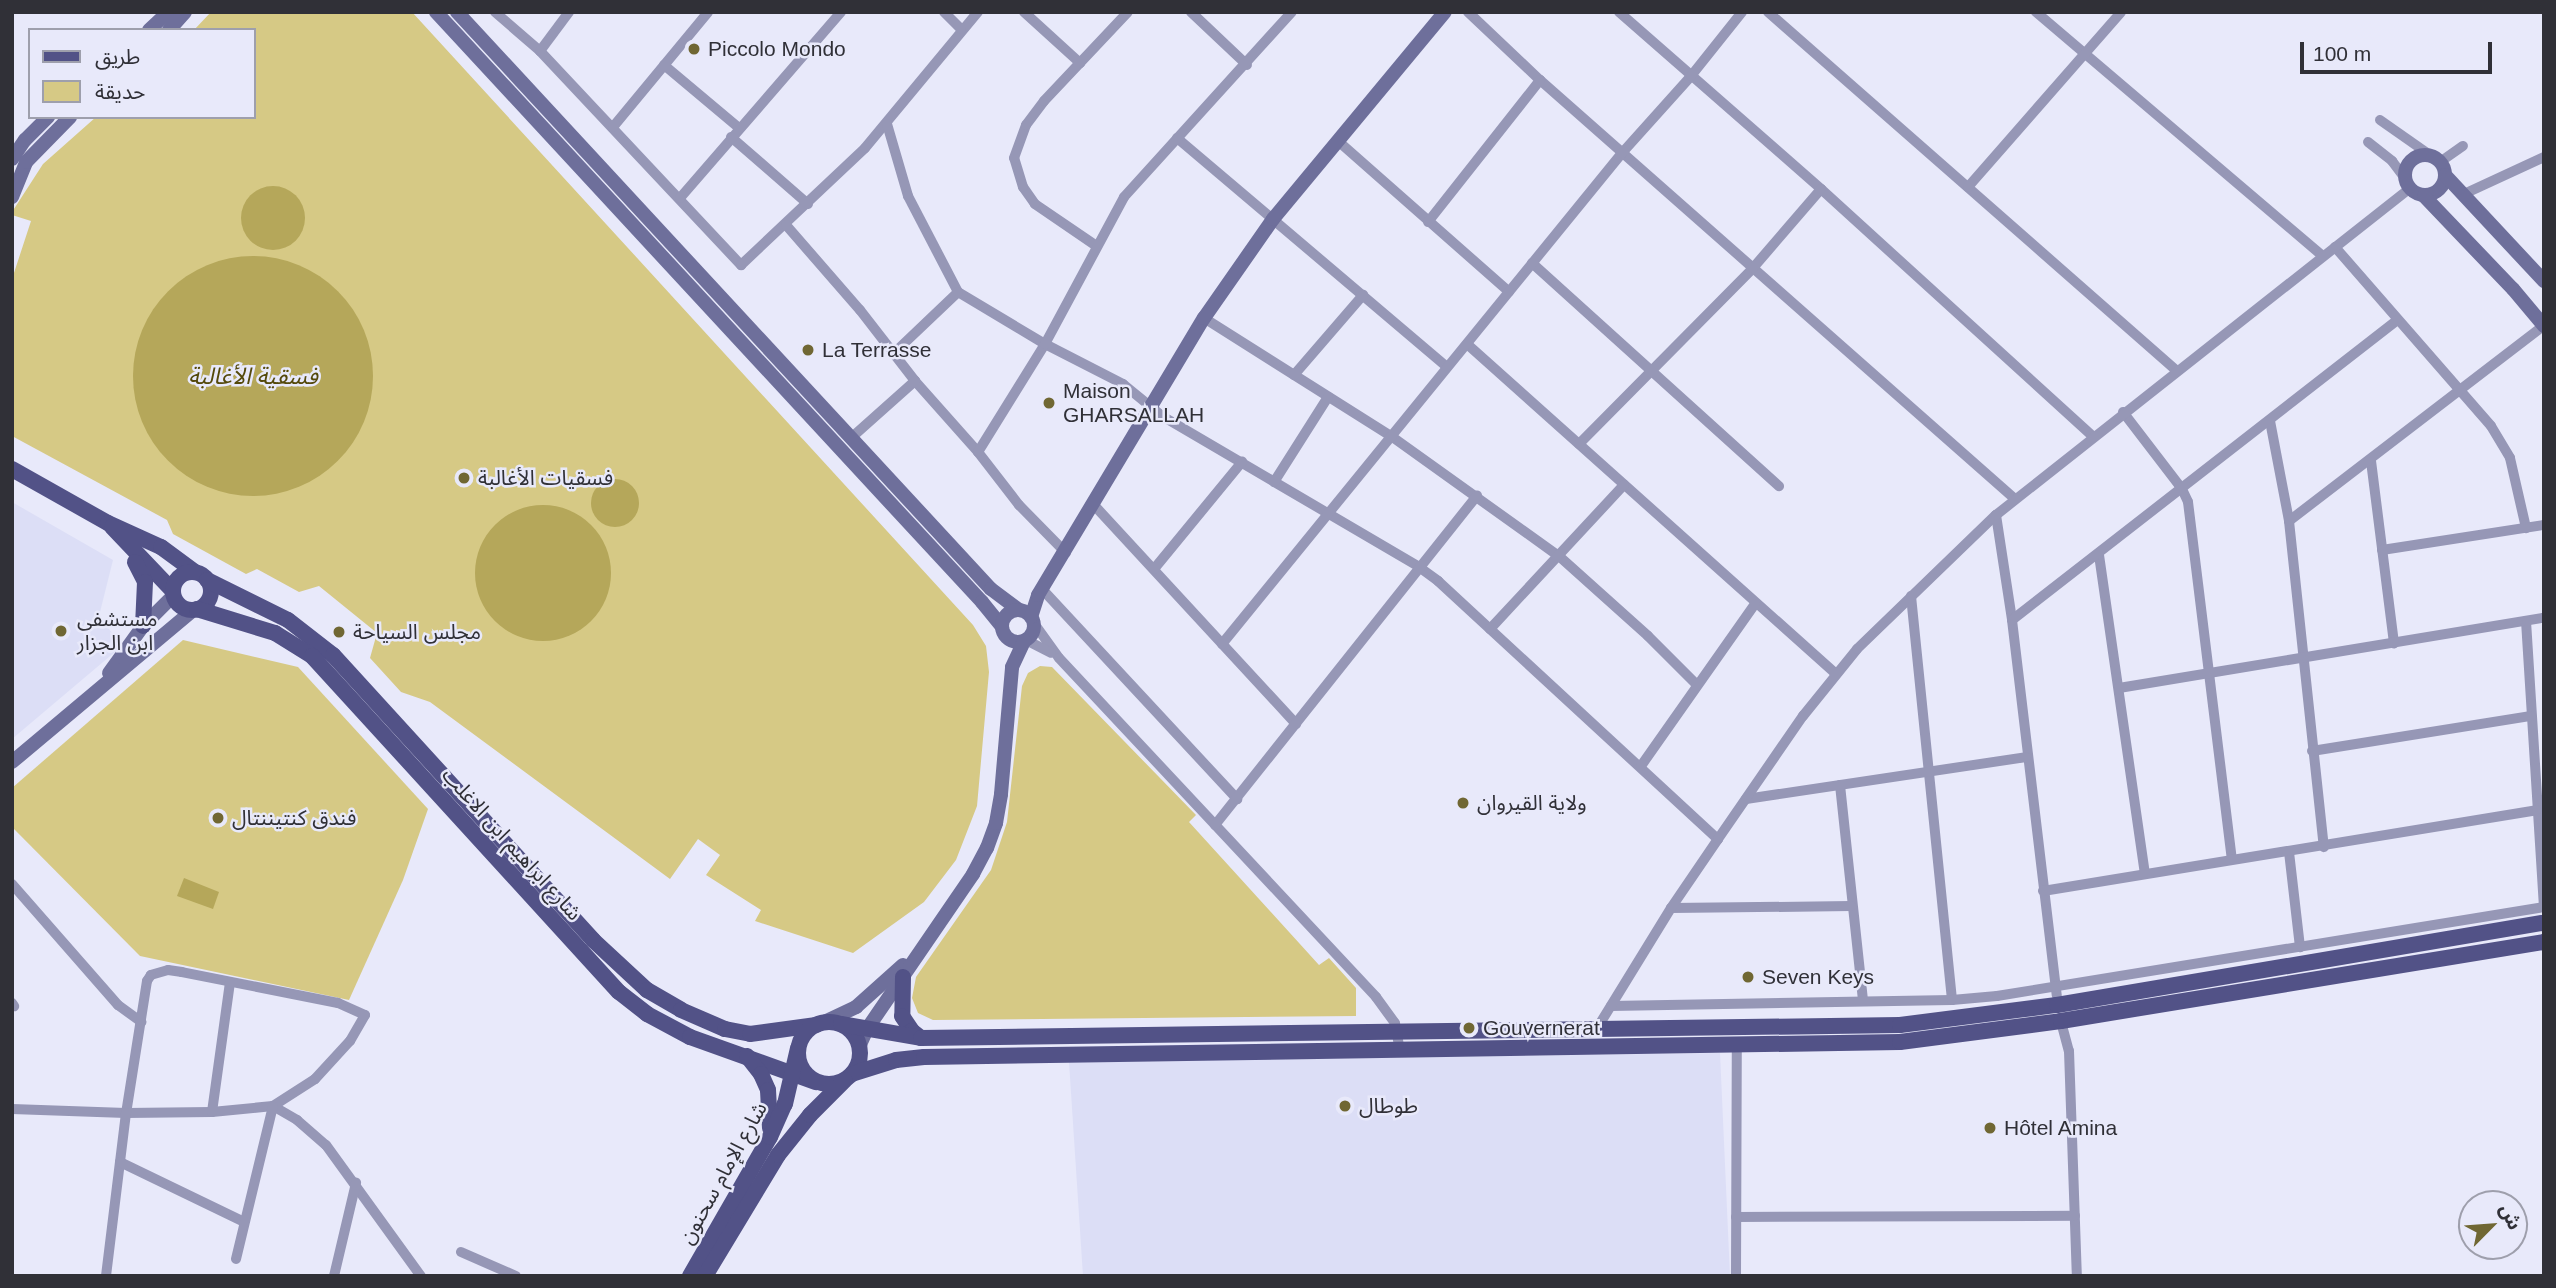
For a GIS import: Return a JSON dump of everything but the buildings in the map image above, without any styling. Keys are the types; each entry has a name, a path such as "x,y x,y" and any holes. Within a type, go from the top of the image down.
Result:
{"main road":[{"path":"12,469 108,523 161,547 201,576 209,597 195,609 181,606 174,593 108,523"},
{"path":"128,547 145,582 143,626"},
{"path":"174,593 182,575 201,576"},
{"name":"شارع ابراهيم ابن الاغلب","path":"201,576 288,620 333,655 593,940 647,990 681,1010 725,1029 750,1034 819,1024"},
{"name":"شارع ابراهيم ابن الاغلب","path":"195,609 275,633 312,656 619,992 646,1014 690,1037 792,1071 816,1082"},
{"path":"2544,923 2058,1005 1900,1042 924,1057 896,1060 826,1084 816,1082 801,1068 798,1048 801,1038 819,1024 841,1024 921,1038 1900,1025 2058,1005 2544,942"},
{"path":"903,977 902,1016 912,1031 921,1038"},
{"path":"841,1024 849,1030 859,1046 858,1066 849,1077"},
{"path":"1569,1030 1569,1049"},
{"name":"شارع الإمام سحنون","path":"690,1276 770,1137 785,1104 798,1048"},
{"path":"747,1056 761,1074 768,1090 770,1137"},
{"name":"شارع الإمام سحنون","path":"705,1276 778,1155 810,1115 849,1077"}],"street":[{"path":"151,28 169,12"},
{"path":"171,28 185,12"},
{"path":"436,12 973,592 1010,640 1025,640 1059,658"},
{"path":"457,12 991,589 1026,614 1059,658 1350,968 1389,1014 1398,1032 1400,1050"},
{"path":"495,12 540,51 741,265 808,204 887,124 961,29 978,12"},
{"path":"540,51 569,12"},
{"path":"613,127 708,12"},
{"path":"680,198 841,12"},
{"path":"944,12 961,29"},
{"path":"1024,12 1080,64"},
{"path":"1096,245 1035,204 1023,187 1014,158 1026,125 1128,12"},
{"path":"1191,12 1247,65"},
{"path":"978,452 1045,344 1124,197 1247,65 1292,12"},
{"path":"1009,681 1002,630 1004,617 1026,614 1066,553 1204,318 1273,219 1445,12"},
{"path":"1468,12 1540,80 2015,499"},
{"path":"1619,12 1821,189 2092,436"},
{"path":"1222,645 1622,153 1692,76 1742,12"},
{"path":"1768,12 2176,370"},
{"path":"2036,12 2323,256"},
{"path":"1968,187 2121,12"},
{"path":"664,65 739,128"},
{"path":"1428,222 1540,80"},
{"path":"12,159 24,141 46,119"},
{"path":"24,141 66,119"},
{"path":"2380,120 2438,164 2544,281"},
{"path":"887,124 908,196 958,292 1045,344 1123,384 1152,408 1327,515 1419,567 1641,766 1718,839"},
{"path":"731,137 808,204"},
{"path":"1177,138 1447,368"},
{"path":"12,197 20,172 24,141"},
{"path":"1338,141 1508,292"},
{"path":"2289,521 2371,461 2544,326 2513,289 2424,196 2406,183 2392,161 2368,142"},
{"path":"1596,1030 1671,908 1835,673 1996,515 2092,436 2335,247 2406,183 2411,159 2438,164 2463,146"},
{"path":"2464,194 2539,160 2544,169"},
{"path":"2424,196 2439,190 2438,164"},
{"path":"1579,444 1753,268 1821,189"},
{"path":"786,225 978,452 1019,505 1066,553"},
{"path":"2335,247 2491,426 2510,458 2526,528"},
{"path":"1532,263 1779,486"},
{"path":"894,354 958,292"},
{"path":"1294,375 1363,295"},
{"path":"1204,318 1391,436 1560,557 1648,636 1697,685"},
{"path":"2012,620 2099,555 2397,320"},
{"path":"1467,344 1835,673"},
{"path":"850,438 915,380"},
{"path":"1274,482 1328,397"},
{"path":"2123,412 2182,489 2192,519 2232,859"},
{"path":"2270,421 2289,521 2324,847"},
{"path":"2371,461 2394,644"},
{"path":"1154,569 1242,462"},
{"path":"1490,629 1560,557 1624,485"},
{"path":"1215,825 1478,496"},
{"path":"1094,505 1296,723"},
{"path":"1996,515 2012,620 2026,757 2058,1005 2069,1051 2077,1276"},
{"path":"2382,550 2544,525"},
{"path":"2099,555 2145,874"},
{"path":"1040,592 1237,799"},
{"path":"100,685 143,626 174,593"},
{"path":"1911,596 1952,1000"},
{"path":"1641,766 1755,604"},
{"path":"12,762 100,685 195,609"},
{"path":"859,1046 867,1029 922,946 973,874 996,822 1009,681 1014,660 1025,640 1033,632 1026,614"},
{"path":"2119,688 2302,660 2544,618"},
{"path":"1611,1006 1952,1000 2058,1005 2300,947 2544,907 2526,621"},
{"path":"2312,751 2531,716"},
{"path":"1746,799 2026,757"},
{"path":"1840,785 1863,1001"},
{"path":"2043,891 2232,859 2324,847 2536,810"},
{"path":"2289,852 2300,947"},
{"path":"12,884 118,1004 141,1022"},
{"path":"1671,908 1851,906"},
{"path":"819,1024 866,999 922,946"},
{"path":"12,1109 126,1113 212,1112 273,1105 315,1079 350,1041 365,1015 338,1003 175,971 158,971 147,982 126,1113 106,1276"},
{"path":"212,1112 230,982"},
{"path":"1736,1276 1737,1045"},
{"path":"273,1105 297,1120 326,1145 421,1276"},
{"path":"236,1258 273,1105"},
{"path":"120,1162 244,1222"},
{"path":"334,1276 356,1183"},
{"path":"1736,1217 2075,1216"},
{"path":"461,1252 516,1276"}],"shaded area":[{"name":"مستشفى ابن الجزار","path":"12,502 113,560 99,616 122,646 12,739"},
{"path":"1720,1053 1730,1276 1083,1276 1069,1062"}],"green space":[{"name":"فسقيات الأغالبة","path":"211,12 412,12 973,625 986,646 989,672 977,806 956,860 924,902 853,953 755,921 761,910 706,875 720,855 698,839 670,879 430,702 401,692 370,658 377,633 319,586 299,592 257,569 246,574 173,534 167,520 12,436 12,279 31,221 12,215 12,212 43,164 94,119 256,119 256,28 196,28"},
{"name":"فندق كنتيننتال","path":"183,640 298,667 428,809 403,880 349,1000 140,956 12,827 12,788"},
{"path":"1040,666 1052,667 1196,815 1189,822 1319,965 1329,958 1356,988 1356,1016 933,1020 918,1013 912,998 916,977 991,870 1007,822 1022,686 1028,673"}],"water":[{"path":"267,186 279,186 296,195 303,206 303,230 296,241 279,250 267,250 255,245 246,236 241,224 241,212 246,200 255,191"},
{"name":"فسقية الأغالبة","path":"253,256 299,265 338,291 364,330 373,376 364,422 338,461 299,487 253,496 207,487 168,461 142,422 133,376 142,330 168,291 207,265"},
{"path":"615,479 632,486 639,503 632,520 615,527 598,520 591,503 598,486"},
{"path":"543,505 569,510 591,525 606,547 611,573 606,599 591,621 569,636 543,641 517,636 495,621 480,599 475,573 480,547 495,525 517,510"},
{"path":"184,878 219,892 213,909 177,896"}],"place":[{"name":"Piccolo Mondo","path":"694,49"},
{"name":"La Terrasse","path":"808,350"},
{"name":"Maison GHARSALLAH","path":"1049,403"},
{"name":"فسقيات الأغالبة","path":"464,478"},
{"name":"مستشفى ابن الجزار","path":"61,631"},
{"name":"مجلس السياحة","path":"339,632"},
{"name":"ولاية القيروان","path":"1463,803"},
{"name":"فندق كنتيننتال","path":"218,818"},
{"name":"Seven Keys","path":"1748,977"},
{"name":"Gouvernerat","path":"1469,1028"},
{"name":"طوطال","path":"1345,1106"},
{"name":"Hôtel Amina","path":"1990,1128"}]}
